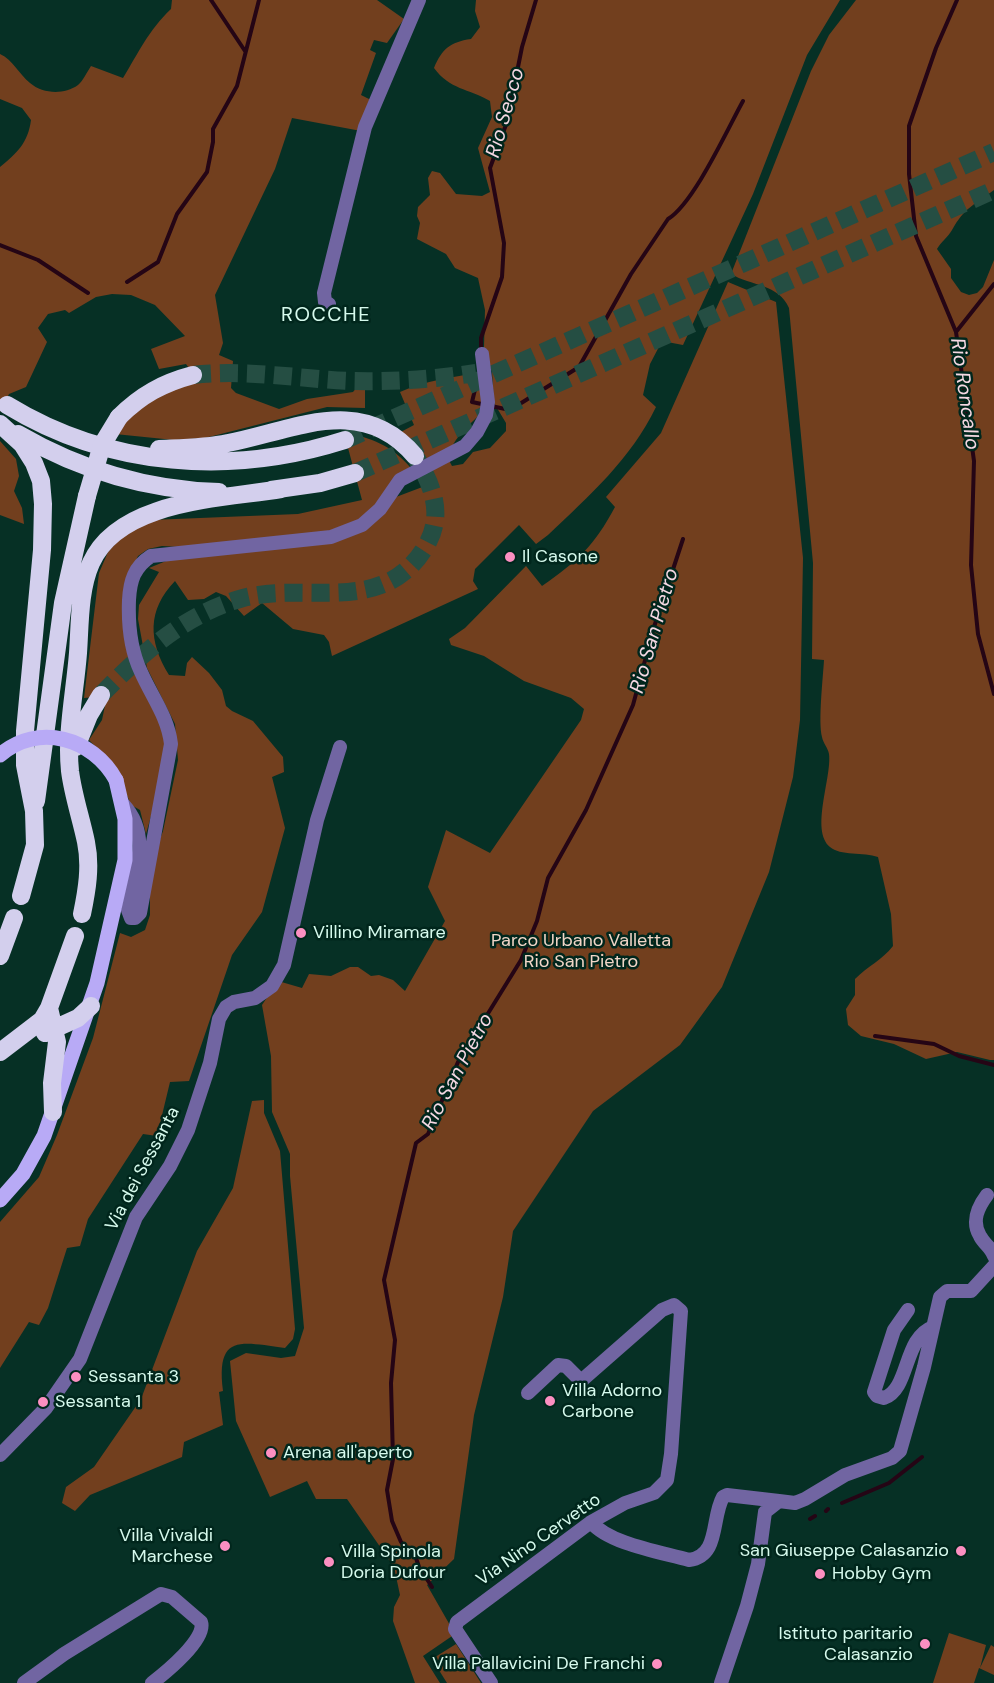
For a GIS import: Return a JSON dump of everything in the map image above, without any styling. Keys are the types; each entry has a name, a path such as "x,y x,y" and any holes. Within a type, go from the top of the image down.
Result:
{"highway":[{"path":"34,811 63,603 87,496 102,445 119,417 139,398 159,386 192,375"},
{"path":"7,405 58,432 117,451 166,459 225,463 297,454 345,440"},
{"path":"117,451 196,448 316,422 349,420 384,429 406,444 415,456"},
{"path":"0,424 39,446 84,467 143,484 210,491 281,489"},
{"path":"0,424 22,444 34,463 44,504 42,550 25,731 25,765 34,811 35,845 21,896"},
{"path":"82,914 88,883 87,845 70,769 69,750 82,606 90,565 106,539 121,526 148,513 320,483 355,473"},
{"path":"70,769 83,726 101,695"},
{"path":"0,956 14,918"},
{"path":"6,1048 31,1030 49,1008 75,936"},
{"path":"6,1048 55,1030 78,1018 91,1006"},
{"path":"49,1008 57,1042 52,1083 53,1112"}],"main road":[{"path":"0,755 18,744 33,739 64,739 79,744 101,758 116,780 123,804 125,860 91,1006 53,1112 34,1157 0,1200"}],"street":[{"path":"329,304 325,302 324,294 365,127 419,0"},
{"path":"123,804 134,816 141,837 129,910 131,918 135,918 140,913 171,744 165,718 141,672 130,639 130,596 137,568 151,556 331,537 362,525 380,509 400,480 465,446 477,432 486,415 488,402 482,354"},
{"name":"Via dei Sessanta","path":"0,1455 46,1408 80,1359 136,1216 170,1166 188,1130 210,1063 219,1019 225,1007 234,1002 255,998 272,986 284,965 317,820 340,747"},
{"path":"987,1195 976,1210 976,1223 980,1237 994,1256"},
{"path":"591,1522 599,1532 611,1538 688,1560 700,1557 709,1548 723,1497 727,1495 795,1503 845,1475 892,1458 900,1451 942,1293 971,1291 994,1266"},
{"name":"Via Nino Cervetto","path":"491,1683 455,1629 455,1624 591,1522 625,1503 654,1492 667,1480 671,1454 681,1311 674,1305 662,1310 581,1381 566,1366 558,1365 528,1393"},
{"path":"908,1310 894,1330 876,1387 877,1396 884,1398 891,1394 903,1374 917,1337 933,1327"},
{"path":"720,1683 747,1606 758,1564 763,1517 778,1501"},
{"path":"24,1683 64,1654 148,1600 162,1594 172,1597 201,1622 201,1634 152,1683"}],"green space":[{"path":"172,0 377,0 404,19 387,43 374,40 370,50 376,53 361,95 371,100 361,131 292,118 275,169 215,295 223,343 219,355 233,361 231,388 236,393 279,409 307,399 353,392 359,385 365,386 365,408 327,407 205,438 174,440 115,434 143,403 197,379 186,364 159,369 151,349 185,336 155,305 131,295 112,294 96,297 69,313 65,310 48,314 38,328 47,342 26,387 9,394 0,412 0,167 21,147 30,128 31,120 22,108 0,99 0,54 9,60 35,87 47,91 60,92 78,85 91,66 123,78 150,34 171,9"},
{"path":"476,0 840,0 807,55 753,194 683,345 662,341 650,364 643,395 656,407 646,426 608,476 548,535 536,544 519,525 475,569 473,581 478,589 332,656 329,642 324,635 293,629 262,603 244,616 226,596 216,592 204,599 188,600 175,581 159,603 155,615 154,638 169,675 185,676 187,663 192,657 209,673 222,690 226,706 253,721 283,757 284,772 272,777 285,828 262,912 232,955 189,1081 170,1082 157,1136 143,1134 88,1219 80,1246 67,1248 48,1308 39,1325 29,1322 0,1368 0,1222 39,1177 57,1135 93,1038 120,933 131,937 145,930 150,915 150,867 163,831 178,760 175,724 147,668 138,619 139,605 159,572 149,568 198,548 162,546 148,549 138,556 128,577 125,602 165,735 161,773 146,834 140,810 131,805 115,767 89,740 102,720 107,696 84,698 99,573 108,552 124,534 151,520 298,514 362,500 344,433 363,437 388,448 410,467 396,497 433,483 428,468 409,444 397,434 414,425 400,392 420,385 480,372 482,412 453,444 449,459 452,466 463,464 473,452 490,448 506,431 506,423 494,403 492,371 484,347 485,310 478,278 455,268 446,254 417,239 420,223 417,216 418,207 430,195 428,178 432,171 440,173 456,194 482,196 490,192 478,148 492,117 490,101 446,81 434,68 444,51 452,44 471,39 480,27 475,11"},
{"path":"856,0 994,0 994,190 965,211 937,249 951,269 951,278 961,292 969,295 977,293 983,287 994,260 994,1060 957,1052 926,1059 894,1044 861,1036 848,1025 846,1009 855,995 855,979 893,946 891,914 878,857 834,850 824,839 822,829 829,764 829,754 821,730 824,660 812,659 813,563 789,308 779,294 731,274 811,71 829,35"},
{"name":"Parco Urbano Valletta Rio San Pietro","path":"728,282 776,302 803,558 800,720 793,777 769,872 722,987 680,1045 593,1111 513,1231 503,1297 474,1415 454,1559 427,1585 455,1634 423,1656 440,1683 415,1683 393,1621 394,1607 400,1595 394,1567 347,1499 316,1499 307,1481 270,1497 236,1421 230,1361 246,1353 281,1358 295,1356 304,1328 290,1154 272,1112 271,1056 262,1005 278,981 302,988 309,974 331,976 350,967 358,967 371,976 379,975 393,980 405,991 445,921 428,887 446,830 490,853 581,720 584,709 571,698 524,681 484,656 451,645 449,639 465,628 526,566 542,586 566,569 592,543 615,507 606,497 661,433"},
{"path":"0,441 16,459 19,476 14,491 22,508 24,524 0,515"},
{"path":"264,1100 264,1113 280,1151 295,1329 293,1339 285,1348 255,1344 234,1346 223,1359 223,1391 219,1392 223,1425 184,1442 182,1457 90,1495 75,1511 62,1503 66,1487 94,1467 141,1399 197,1251 233,1188 252,1101"},
{"path":"949,1633 986,1645 980,1668 991,1645 994,1647 994,1675 979,1668 974,1683 933,1683"},
{"path":"456,1644 481,1683 447,1683 432,1659"}],"waterway":[{"path":"211,0 245,51"},
{"path":"127,282 158,262 177,214 207,172 213,129 237,86 259,0"},
{"name":"Rio Secco","path":"481,351 481,338 502,277 504,243 490,168 507,122 522,47 536,0"},
{"name":"Rio Roncallo","path":"957,0 936,48 909,126 909,174 916,236 956,332 974,461 971,565 978,634 994,694"},
{"path":"479,373 472,402 510,410 579,367 631,274 668,219 678,211 699,182 743,101"},
{"path":"0,245 38,260 88,293"},
{"path":"956,332 994,284"},
{"name":"Rio San Pietro","path":"432,1587 416,1558 401,1542 392,1521 387,1490 393,1459 391,1383 395,1340 384,1280 416,1143 428,1134 458,1062 521,960 537,921 548,878 586,810 633,705 654,627 683,539"},
{"path":"875,1036 934,1044 959,1056 994,1065"},
{"name":"Rio Roncallo","path":"842,1503 889,1483 922,1457"},
{"name":"Rio Roncallo","path":"810,1519 815,1516"}],"tunnel":[{"path":"345,440 994,152"},
{"path":"355,473 994,190"},
{"path":"193,375 233,373 367,381 414,380 476,373"},
{"path":"101,695 132,664 166,637 202,614 222,605 243,598 268,594 367,589 389,582 409,568 426,546 435,522 431,488 415,456"}],"place":[{"name":"Il Casone","path":"510,557"},
{"name":"Villino Miramare","path":"301,933"},
{"name":"Sessanta 3","path":"76,1377"},
{"name":"Villa Adorno Carbone","path":"550,1401"},
{"name":"Sessanta 1","path":"43,1402"},
{"name":"Arena all'aperto","path":"271,1453"},
{"name":"Villa Vivaldi Marchese","path":"225,1546"},
{"name":"San Giuseppe Calasanzio","path":"961,1551"},
{"name":"Villa Spinola Doria Dufour","path":"329,1562"},
{"name":"Hobby Gym","path":"820,1574"},
{"name":"Istituto paritario Calasanzio","path":"925,1644"},
{"name":"Villa Pallavicini De Franchi","path":"657,1664"}],"district":[{"name":"ROCCHE","path":"326,316"}]}
